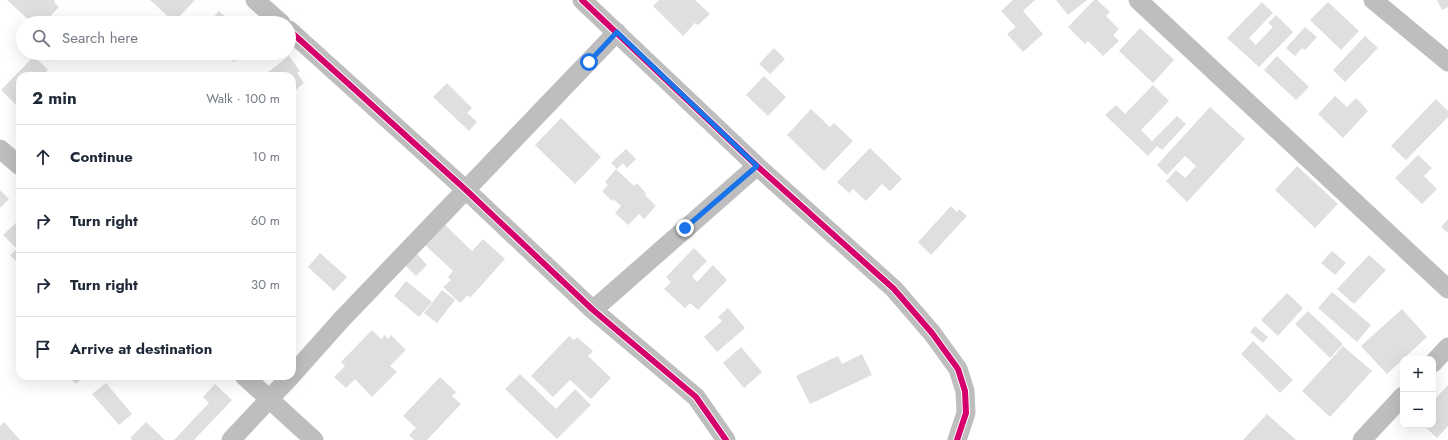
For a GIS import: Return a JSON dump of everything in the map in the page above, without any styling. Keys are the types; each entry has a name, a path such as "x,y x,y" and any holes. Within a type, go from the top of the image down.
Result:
{"street":[{"path":"255,0 273,16"},
{"path":"582,0 757,166 894,288 932,333 958,369 965,391 966,413 957,440"},
{"path":"1138,0 1448,289"},
{"path":"1373,0 1448,62"},
{"path":"296,370 342,319 617,32"},
{"path":"296,36 466,190 593,310 696,397 726,440"},
{"path":"0,149 16,163"},
{"path":"593,310 757,166"},
{"path":"1436,360 1448,347"},
{"path":"248,380 314,440"},
{"path":"231,440 270,400 287,380"},
{"path":"1362,440 1400,399"}],"building":[{"path":"7,0 55,0 54,2 59,7 51,16 24,16"},
{"path":"150,0 195,0 180,16 167,16"},
{"path":"659,0 695,0 710,14 698,25 695,23 683,36 653,6"},
{"path":"1013,0 1035,0 1023,11 1043,34 1023,52 1007,34 1016,27 1001,11"},
{"path":"1056,0 1087,0 1068,15"},
{"path":"1094,0 1097,0 1110,12 1106,16 1119,29 1113,35 1119,41 1103,56 1088,41 1085,44 1068,27"},
{"path":"1437,0 1448,0 1448,7 1442,10"},
{"path":"1262,2 1273,13 1249,38 1256,45 1273,27 1268,23 1276,15 1293,32 1259,67 1227,38"},
{"path":"1328,2 1359,31 1341,50 1310,20"},
{"path":"219,11 224,16 214,16"},
{"path":"1305,27 1317,37 1305,50 1302,48 1295,56 1286,48"},
{"path":"1140,28 1174,60 1153,83 1119,51"},
{"path":"1365,36 1378,48 1345,82 1333,70"},
{"path":"774,48 785,59 770,74 759,64"},
{"path":"1277,56 1309,87 1296,100 1264,70"},
{"path":"30,60 38,60 48,70 46,72 18,72"},
{"path":"284,60 292,60 300,71 297,73 304,83 296,90 296,72 268,72"},
{"path":"16,75 16,105 1,90"},
{"path":"764,76 786,97 768,116 746,95"},
{"path":"447,83 472,108 467,113 477,122 469,131 433,97"},
{"path":"1153,85 1169,101 1141,130 1152,141 1177,116 1186,124 1162,150 1157,146 1148,156 1105,115 1116,105 1125,114"},
{"path":"1335,96 1347,107 1356,98 1368,111 1343,138 1318,114"},
{"path":"1436,99 1448,111 1448,117 1406,160 1391,146"},
{"path":"1210,107 1245,139 1187,202 1166,181 1176,170 1185,178 1196,166 1185,156 1167,175 1157,165"},
{"path":"811,109 830,127 834,123 853,141 824,171 787,135"},
{"path":"561,118 601,157 575,184 535,145"},
{"path":"870,148 902,179 890,191 882,184 866,201 853,189 849,193 837,182"},
{"path":"626,149 636,159 627,168 623,163 617,169 611,163"},
{"path":"1418,155 1432,168 1424,176 1437,189 1422,204 1395,178"},
{"path":"1297,166 1338,204 1315,228 1275,190"},
{"path":"616,169 634,186 637,183 646,193 645,195 656,206 644,219 639,214 628,225 615,213 621,206 613,199 612,201 602,191 608,185 605,182"},
{"path":"0,190 9,199 0,208"},
{"path":"951,206 957,212 959,209 967,216 931,255 918,242"},
{"path":"1448,219 1448,233 1441,227"},
{"path":"16,223 16,248 3,235"},
{"path":"443,223 472,251 483,239 505,259 470,298 468,295 460,303 443,287 451,280 448,277 453,271 424,244"},
{"path":"694,248 707,261 692,276 697,282 713,265 727,280 698,310 690,303 685,308 664,289 671,282 666,277"},
{"path":"16,250 16,261 10,255"},
{"path":"1332,251 1346,263 1335,275 1321,263"},
{"path":"320,253 347,277 334,291 308,267"},
{"path":"416,253 427,265 416,276 405,265"},
{"path":"1369,255 1386,270 1354,304 1337,289"},
{"path":"406,281 432,302 419,317 394,296"},
{"path":"442,290 455,300 437,323 424,313"},
{"path":"1332,292 1371,325 1357,342 1318,308"},
{"path":"1287,293 1303,308 1278,336 1261,320"},
{"path":"728,308 745,328 717,352 704,337 722,321 718,317"},
{"path":"1402,309 1427,337 1406,356 1400,356 1400,362 1387,374 1361,346"},
{"path":"1308,311 1343,344 1330,358 1295,324"},
{"path":"1255,326 1268,337 1263,343 1250,332"},
{"path":"372,330 381,339 385,335 388,339 391,335 406,350 390,366 397,372 372,397 355,379 346,388 334,377 345,366 341,362"},
{"path":"569,336 574,340 577,337 593,351 588,356 611,378 591,399 570,380 553,397 531,376"},
{"path":"1253,341 1293,380 1280,393 1241,354"},
{"path":"1343,346 1372,371 1330,417 1302,391"},
{"path":"741,347 762,372 744,388 723,363"},
{"path":"862,354 872,375 810,404 796,376 838,356 842,364"},
{"path":"520,374 556,409 575,389 591,405 557,439 505,389"},
{"path":"440,377 456,392 452,396 461,404 427,440 414,440 409,435 416,428 403,416"},
{"path":"72,380 80,380 76,384"},
{"path":"106,383 132,414 119,425 92,394"},
{"path":"215,384 232,400 194,440 174,440 209,403 203,397"},
{"path":"1448,385 1448,426 1437,438 1426,428 1436,428 1436,398"},
{"path":"1267,414 1296,440 1243,440"},
{"path":"4,422 20,440 0,440 0,426"},
{"path":"146,422 165,440 132,440 130,438"}],"cycle path":[{"path":"582,0 757,166 894,289 932,333 958,369 965,391 966,413 957,440"},
{"path":"296,36 466,190 593,310 696,397 726,440"}],"route":[{"path":"589,62 617,32 757,166 685,228"}]}
